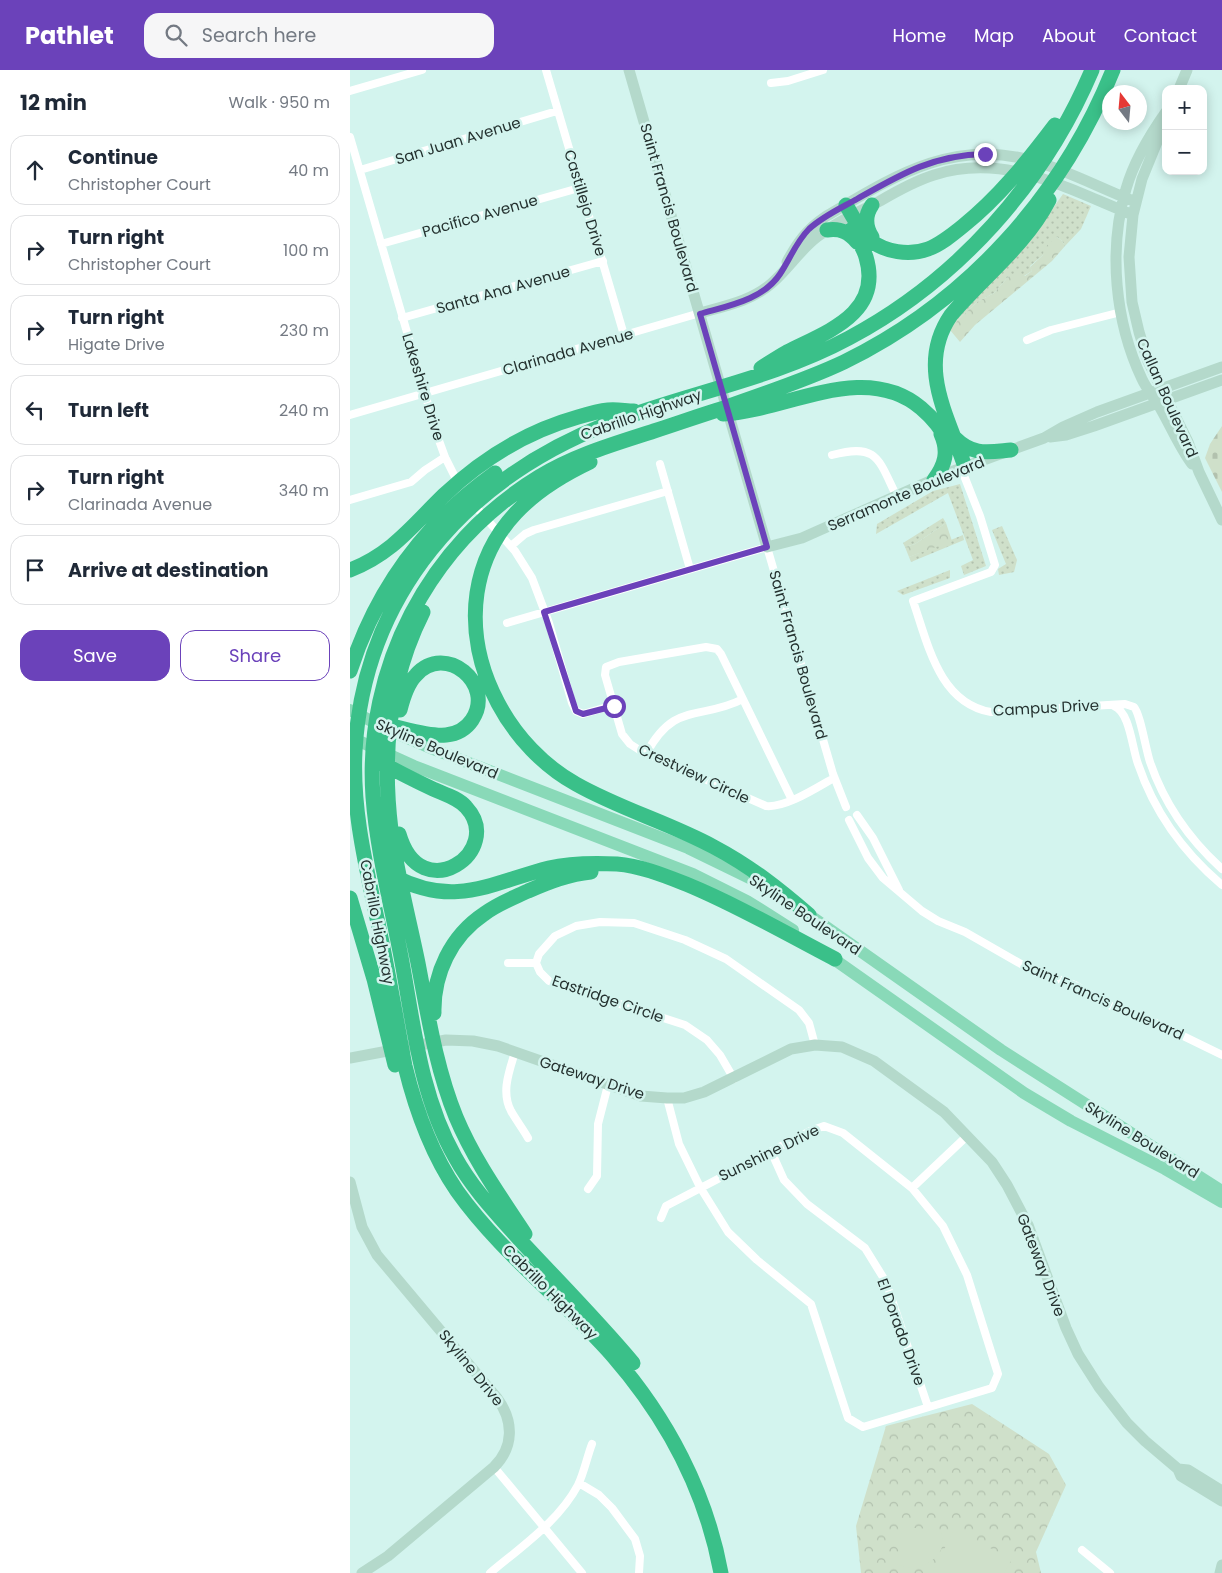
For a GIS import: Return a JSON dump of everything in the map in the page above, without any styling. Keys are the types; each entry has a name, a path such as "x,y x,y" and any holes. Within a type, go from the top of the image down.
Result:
{"highway":[{"path":"849,213 869,240 887,248 912,253 934,246 968,222 1049,142 1080,95 1092,70"},
{"path":"961,468 955,438 940,398 935,376 936,353 942,333 956,310 1022,241 1091,117 1113,70"},
{"name":"Cabrillo Highway","path":"721,1573 710,1526 676,1444 652,1407 612,1354 487,1228 457,1191 435,1154 400,1067 358,819 354,768 358,725 370,668 388,620 412,576 438,541 445,513 484,479 525,465 607,424 741,381 820,352 852,336 918,292 962,256 993,225 1017,196 1049,142"},
{"path":"872,205 867,215 868,228 875,240 887,248"},
{"path":"745,406 792,384 833,368 872,348 921,317 988,260 1040,207"},
{"path":"741,381 787,352 836,328 854,314 862,301 867,287 868,270 866,256 849,213"},
{"path":"827,230 838,230 848,233 858,243 866,256"},
{"path":"745,406 831,391 867,387 887,390 914,402 930,416 944,434 961,468"},
{"name":"Cabrillo Highway","path":"731,1573 723,1537 712,1502 691,1453 673,1420 647,1382 611,1337 484,1201 446,1140 435,1114 421,1063 375,820 372,783 373,742 383,685 397,644 423,592 439,568 468,533 500,504 542,474 568,461 595,449 706,414 745,406"},
{"path":"350,671 370,618 391,581 416,546 445,513 484,479 493,456 524,439 566,421 607,410 646,411"},
{"path":"930,416 942,435 946,454 944,465 934,480"},
{"path":"654,431 550,483 528,500 509,520 491,550 481,575 476,598 478,648 486,675 496,699 512,725 526,743 550,766 577,784 694,837 744,864 779,889 809,915"},
{"path":"955,438 964,446 973,450 985,452 1011,450"},
{"path":"350,570 374,559 445,513"},
{"path":"457,545 420,618 403,661 392,708 388,781 393,841 439,1058 452,1105 465,1137 484,1173 545,1268"},
{"path":"371,721 415,736 446,735 462,730 471,721 477,708 477,693 471,679 451,664 429,666 415,676 401,706 388,762"},
{"path":"350,744 414,773 468,809 473,818 476,831 474,845 466,858 453,868 440,871 428,870 417,865 409,857 399,834 388,781"},
{"path":"350,836 366,856 400,879 422,887 452,892 472,891 550,868 586,864 631,866 666,877 722,900 834,959"},
{"path":"432,1019 435,988 445,958 464,931 486,912 543,885 583,873 616,870 666,877"},
{"path":"350,898 372,971 391,1021"}],"main road":[{"name":"Skyline Boulevard","path":"350,710 371,721"},
{"name":"Skyline Boulevard","path":"415,736 688,848 750,878 809,915 1001,1050 1222,1191"},
{"name":"Skyline Boulevard","path":"350,737 414,773 693,874 763,910 1024,1093 1071,1121 1165,1169 1222,1202"}],"street":[{"name":"Castillejo Drive","path":"546,70 579,188 603,261 624,335"},
{"name":"Saint Francis Boulevard","path":"629,70 834,778 846,807"},
{"path":"1181,85 1187,70"},
{"path":"350,91 417,71"},
{"path":"771,83 788,81 819,71"},
{"name":"San Juan Avenue","path":"360,170 557,111"},
{"name":"Callan Boulevard","path":"1162,118 1146,142 1130,176 1121,210 1116,263 1121,312 1135,361 1190,447 1199,472 1222,520"},
{"name":"Callan Boulevard","path":"1155,391 1132,302 1129,257 1136,202 1145,172 1162,130"},
{"name":"Lakeshire Drive","path":"350,137 424,394 445,457 470,500 511,546 532,578 576,711 583,714 614,706"},
{"name":"Clarinada Avenue","path":"350,415 700,314 751,297 763,290 814,240 849,213 915,168 948,158 978,154 1008,156 1035,162 1136,202"},
{"name":"Clarinada Avenue","path":"780,275 793,250 807,231 820,220 872,205 914,182 935,174 963,168 985,167 1014,170 1133,215"},
{"name":"Pacifico Avenue","path":"381,244 579,188"},
{"name":"Santa Ana Avenue","path":"402,318 603,261"},
{"path":"1028,340 1050,330 1121,312"},
{"name":"Serramonte Boulevard","path":"767,547 803,538 961,468 1044,438 1072,423 1222,366"},
{"name":"Serramonte Boulevard","path":"1044,438 1076,432 1222,380"},
{"path":"832,454 856,450 869,453 880,464 896,496"},
{"path":"350,500 411,482 445,457"},
{"path":"660,464 690,569"},
{"name":"Campus Drive","path":"961,468 980,516 995,565 991,572 913,602 937,667 945,681 956,696 965,703 991,712 1108,705 1128,705 1136,709 1150,763 1167,801 1191,836 1222,869"},
{"path":"511,546 525,534 534,530 668,491"},
{"path":"507,622 767,547"},
{"name":"Crestview Circle","path":"792,800 720,652 715,647 708,646 608,665 605,672 624,738 633,747 646,754 761,805 775,806 792,800 834,778"},
{"path":"646,754 661,731 678,718 694,712 727,706 743,699"},
{"name":"Campus Drive","path":"1108,705 1120,708 1126,717 1141,774 1163,817 1187,850 1222,885"},
{"name":"Saint Francis Boulevard","path":"857,815 868,828 894,881 907,899"},
{"name":"Saint Francis Boulevard","path":"848,820 876,870 907,899 938,921 965,932 1028,968 1075,985 1111,1006 1142,1016 1222,1055"},
{"name":"Eastridge Circle","path":"734,1078 720,1055 707,1040 685,1025 549,981 540,972 536,963 540,954 555,936 576,926 600,922 634,924 686,940 726,959 799,1010 809,1023 815,1045"},
{"path":"508,963 536,963"},
{"name":"Gateway Drive","path":"350,1058 446,1040 473,1041 498,1046 641,1096 667,1098 684,1098 700,1094 791,1050 815,1045 842,1047 874,1061 944,1112 992,1162 1018,1204 1034,1238 1060,1315 1088,1371 1127,1423 1178,1469 1181,1476 1222,1501"},
{"path":"515,1052 506,1083 507,1098 510,1111 528,1138"},
{"path":"588,1189 597,1176 598,1124 608,1085"},
{"path":"667,1098 679,1144 700,1187 728,1232 758,1260 812,1304 848,1418 863,1427 928,1407"},
{"name":"Sunshine Drive","path":"661,1218 666,1206 771,1151 824,1126 843,1133 912,1188 943,1226 967,1275 998,1374 992,1388 928,1407"},
{"path":"912,1188 967,1136"},
{"name":"El Dorado Drive","path":"771,1151 784,1180 807,1204 865,1248 886,1282 928,1407"},
{"name":"Skyline Drive","path":"350,1182 355,1218 366,1236 384,1264 502,1405 508,1419 510,1437 505,1453 494,1467 388,1556 362,1573"},
{"path":"490,1573 544,1527 569,1500 579,1483 592,1444"},
{"path":"494,1467 582,1573"},
{"name":"Gateway Drive","path":"1178,1469 1188,1470 1222,1491"},
{"path":"579,1483 600,1495 635,1539 640,1556 639,1573"},
{"path":"1082,1550 1110,1573"},
{"path":"1220,1573 1222,1565"}],"green space":[{"path":"1063,194 1091,206 1081,229 1065,246 1057,237 1043,255 1030,266 1032,271 1024,276 1009,276 994,293 977,302 952,324 1036,232"},
{"path":"1057,237 1065,246 1052,261 975,325 960,342 950,330 952,324 977,302 994,293 1009,276 1018,273 1025,276 1032,271 1030,267 1043,255 1044,248"},
{"path":"1222,426 1222,492 1205,458 1210,444"},
{"path":"960,484 986,566 964,575 961,566 973,560 948,493 876,534 877,524 933,491"},
{"path":"943,518 946,523 915,544 905,547 903,543"},
{"path":"946,523 952,541 909,557 905,547 915,544"},
{"path":"1002,526 1017,560 1014,572 999,575 998,569 1006,564 992,530"},
{"path":"963,535 964,540 911,562 909,557"},
{"path":"950,570 950,578 903,595 897,591"},
{"path":"972,1404 1049,1454 1066,1485 1036,1552 1041,1573 861,1573 856,1526 886,1426"},
{"path":"902,1527 941,1530 943,1542 937,1556 932,1561 918,1567 897,1564"},
{"path":"954,1530 1012,1559 1004,1573 932,1573"}],"route":[{"path":"614,706 583,714 576,711 544,612 767,547 700,314 744,300 763,290 780,275 799,241 820,220 922,165 956,156 985,154"}]}
